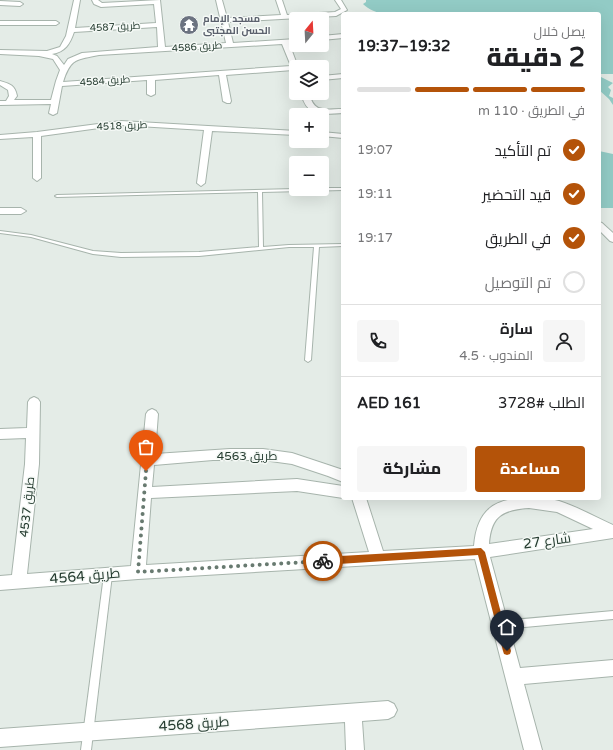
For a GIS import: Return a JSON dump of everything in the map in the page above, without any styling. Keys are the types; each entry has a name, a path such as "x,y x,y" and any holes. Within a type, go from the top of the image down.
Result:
{"street":[{"path":"56,54 69,38 77,0"},
{"path":"96,0 96,4 101,5 157,1 162,49"},
{"path":"219,0 230,44"},
{"path":"278,0 284,16"},
{"path":"338,0 344,10 341,12"},
{"path":"0,3 20,4"},
{"path":"224,20 341,12"},
{"path":"0,23 56,23"},
{"name":"طريق 4587","path":"71,30 159,25"},
{"path":"329,37 341,36"},
{"path":"69,38 74,50"},
{"path":"285,42 292,60"},
{"name":"طريق 4586","path":"74,50 99,53 289,42"},
{"path":"56,54 65,59 74,50"},
{"path":"0,52 56,54 74,50"},
{"name":"طريق 4584","path":"53,113 63,69 70,61 74,50"},
{"name":"طريق 4584","path":"56,54 63,69"},
{"name":"طريق 4584","path":"59,84 289,69"},
{"path":"222,73 227,101"},
{"path":"329,77 341,76"},
{"path":"151,78 151,94"},
{"path":"0,84 12,88 13,96 4,103"},
{"path":"307,100 309,105 316,110 341,111"},
{"path":"4,103 55,102"},
{"name":"طريق 4518","path":"0,137 121,124 289,133"},
{"path":"201,183 208,128"},
{"path":"37,134 37,178"},
{"path":"329,135 341,136"},
{"path":"0,211 21,211"},
{"path":"601,229 613,240"},
{"name":"طريق 4537","path":"19,582 34,433 34,402"},
{"path":"138,572 152,414"},
{"path":"0,434 34,433"},
{"name":"طريق 4563","path":"147,460 262,454 299,460 341,476"},
{"path":"144,493 298,485 341,492"},
{"path":"359,500 378,558"},
{"path":"533,750 481,552 485,525 490,516 498,510 514,503 530,502 559,506 613,532"},
{"name":"شارع 27","path":"481,552 613,532"},
{"name":"طريق 4564","path":"0,583 138,572 481,552"},
{"path":"514,677 613,668"},
{"name":"طريق 4568","path":"0,738 388,710"},
{"path":"353,713 355,750"}],"lane":[{"path":"57,196 341,189"},
{"path":"260,191 261,248"},
{"path":"0,232 31,236 93,252 121,255 199,254 261,248 341,245"},
{"path":"308,360 317,246"},
{"path":"86,750 108,574"},
{"path":"500,625 613,615"}],"water":[{"path":"366,0 613,0 613,74 601,74 601,12 378,12 365,6 363,4"},
{"path":"601,77 613,83 608,87 611,90 609,96 613,98 613,105 601,92"},
{"path":"601,151 613,154 613,208 601,208"}],"way so far":[{"path":"146,471 138,572 323,561"}],"place":[{"name":"مسجد الإمام الحسن المجتبى","path":"189,25"}],"route":[{"path":"323,561 481,552 507,651"}]}
